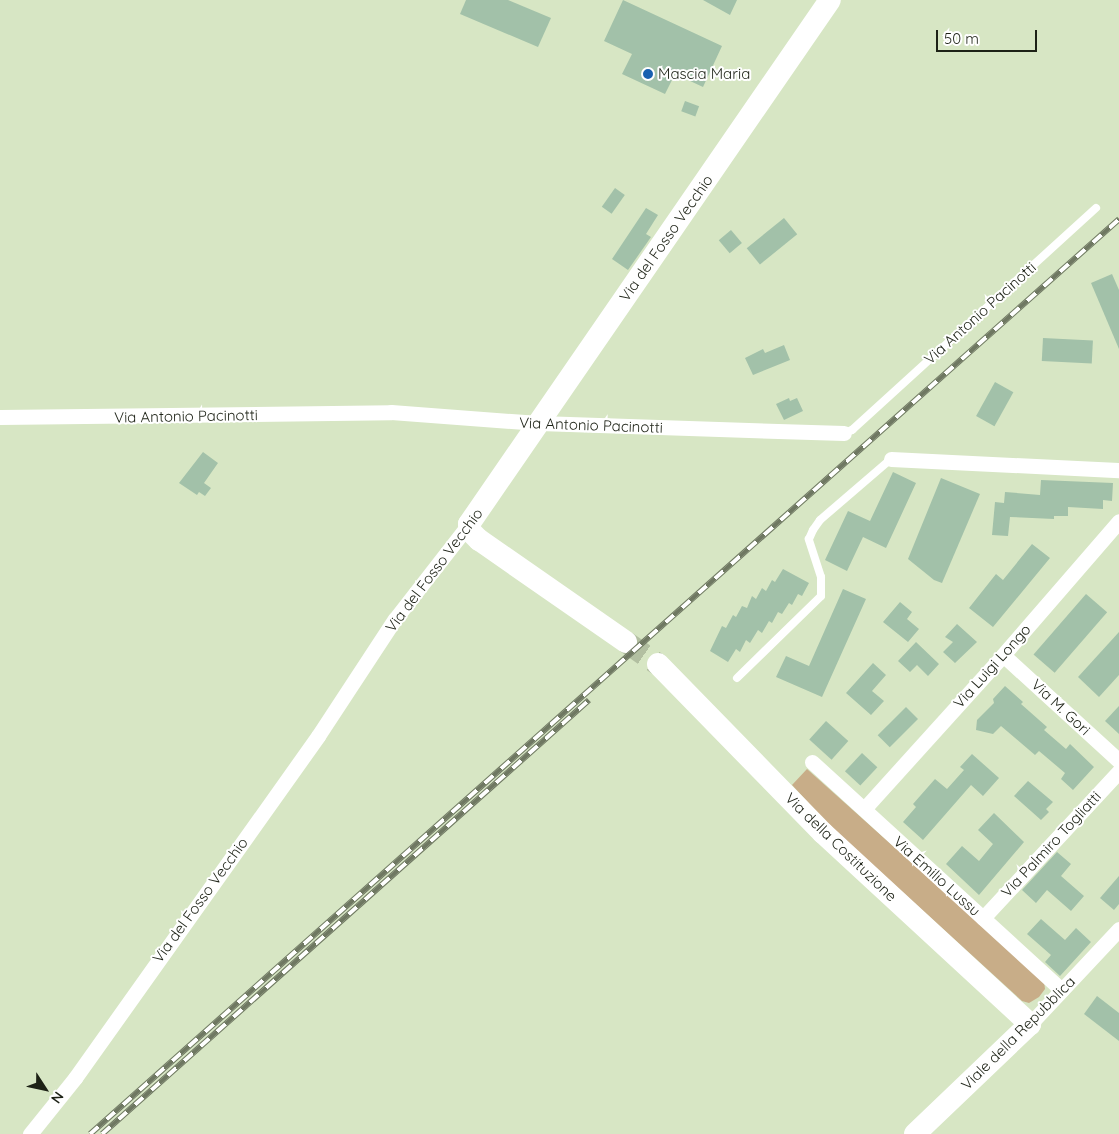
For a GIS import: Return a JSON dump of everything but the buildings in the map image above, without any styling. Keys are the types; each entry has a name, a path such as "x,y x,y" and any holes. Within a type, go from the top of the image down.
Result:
{"street":[{"name":"Via del Fosso Vecchio","path":"30,1134 75,1078 323,728 395,619 469,524 830,0"},
{"name":"Via Antonio Pacinotti","path":"0,417 383,412 538,424 844,434"},
{"path":"890,459 1119,470"},
{"name":"Via Luigi Longo","path":"864,809 1003,655 1119,521"},
{"path":"469,524 470,531 479,540 626,642"},
{"name":"Via M. Gori","path":"1003,655 1119,761"},
{"name":"Via della Costituzione","path":"658,664 828,838 1030,1024"},
{"name":"Via Emilio Lussu","path":"812,762 1062,990"},
{"name":"Via Palmiro Togliatti","path":"983,918 1117,776"},
{"name":"Viale della Repubblica","path":"915,1134 1030,1024 1119,929"}],"lane":[{"name":"Via Antonio Pacinotti","path":"844,434 852,430 1096,208"},
{"path":"737,678 821,596 821,577 809,539 813,530 820,520 890,459"}],"shaded area":[{"path":"807,769 1044,981 1045,989 1039,997 1029,1003 1022,1001 828,824 792,785"}],"tunnel":[{"path":"626,642 658,664"}],"railway":[{"path":"90,1134 1119,219"},
{"path":"102,1134 589,700"}],"place":[{"name":"Mascia Maria","path":"648,74"}]}
